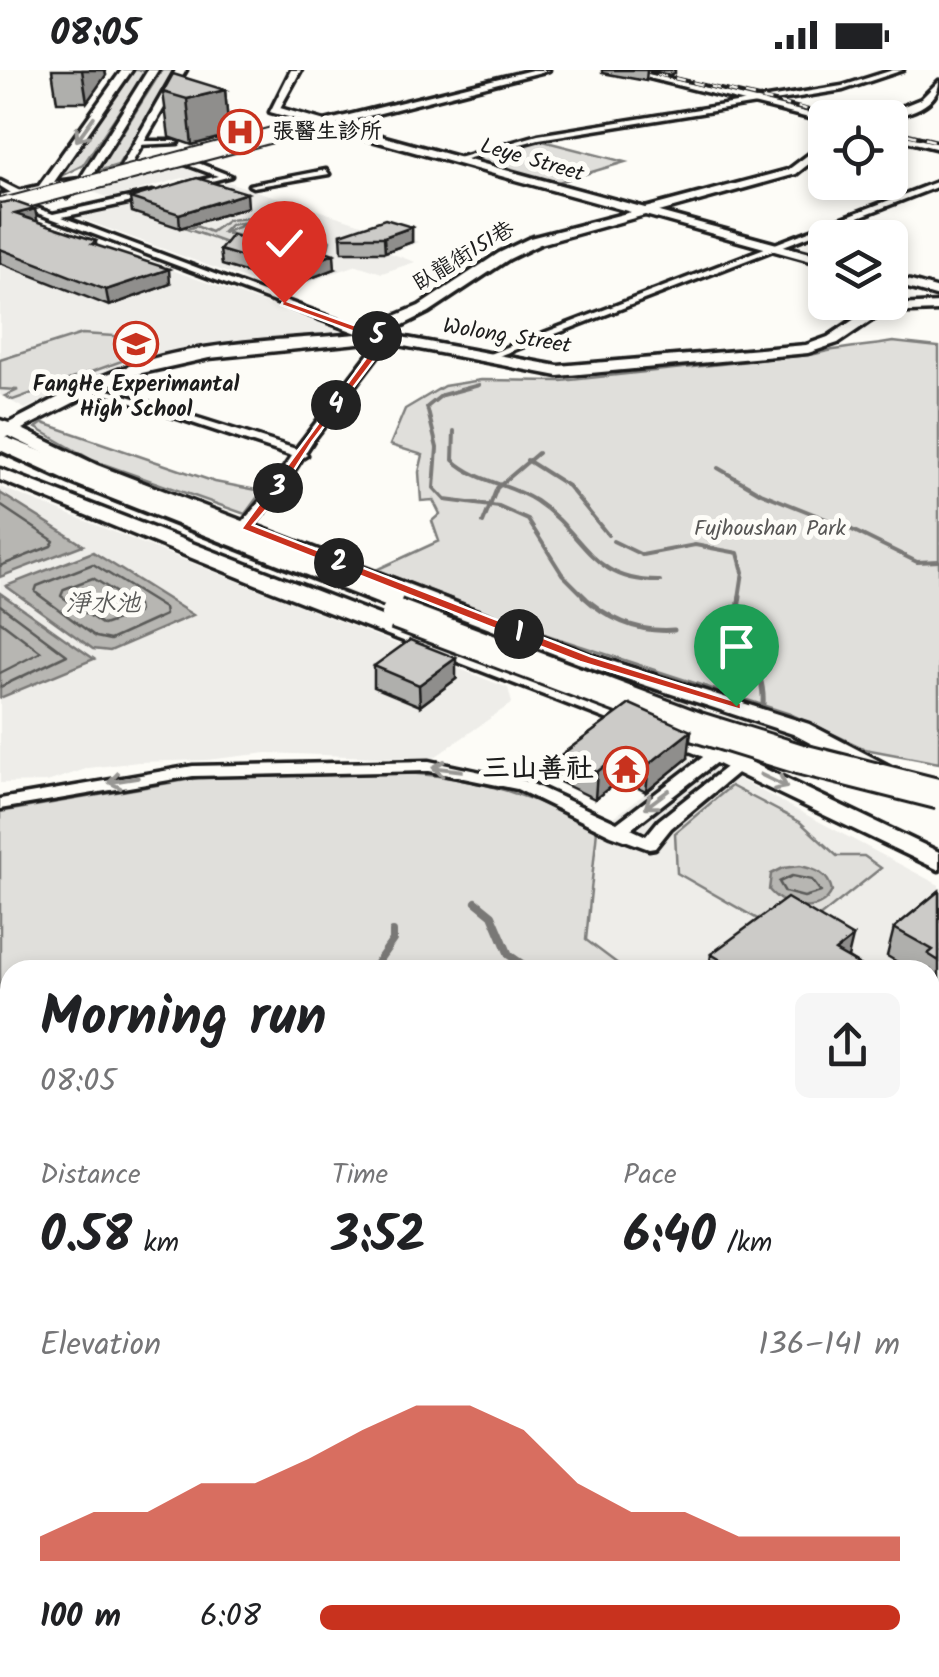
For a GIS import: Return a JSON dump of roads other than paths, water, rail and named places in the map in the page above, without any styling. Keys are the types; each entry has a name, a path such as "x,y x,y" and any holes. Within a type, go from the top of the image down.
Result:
{"highway":[{"path":"0,204 317,124"},
{"path":"0,204 84,180"},
{"path":"2,433 133,499 697,728 939,794"},
{"path":"0,462 403,610 682,706 812,744 939,773"}],"main road":[{"path":"43,189 127,70"},
{"path":"67,192 84,180 153,70"},
{"path":"116,175 182,70"},
{"name":"Leye Street","path":"296,70 274,110 808,255"},
{"path":"0,204 67,192 116,175 525,70"},
{"path":"19,200 43,189 185,161 317,124 544,70"},
{"path":"622,70 808,112"},
{"path":"650,70 808,110"},
{"path":"908,108 926,101 939,84"},
{"path":"908,130 939,138"},
{"path":"908,138 939,146"},
{"path":"645,212 792,172 808,159"},
{"name":"臥龍街151巷","path":"378,337 376,329 424,309 516,248 645,212"},
{"path":"908,284 939,293"},
{"name":"Wolong Street","path":"378,337 568,371 808,349 833,340 879,310 939,307"},
{"path":"2,433 119,374 176,358 378,337"},
{"path":"2,433 585,659 801,729 939,802"},
{"path":"0,474 278,586 717,754 939,862"}],"street":[{"path":"455,160 538,137 842,88 900,70"},
{"path":"138,144 174,144"},
{"path":"175,189 227,176 185,161"},
{"path":"253,185 326,172"},
{"name":"Wolong Street","path":"0,182 19,200 52,218 378,337"},
{"path":"484,358 939,184"},
{"path":"52,218 158,194"},
{"path":"245,526 379,347 378,337"},
{"path":"92,388 301,456"},
{"path":"617,832 717,754"},
{"path":"0,804 193,770 429,766 522,785 650,844 664,824 740,764"}],"water":[{"name":"淨水池","path":"0,493 83,545 0,577"},
{"name":"淨水池","path":"93,552 193,615 110,651 93,649 6,586"},
{"name":"淨水池","path":"0,593 94,659 0,698"},
{"path":"800,866 821,873 828,880 832,891 827,899 811,907 793,906 769,890 771,874"}],"waterway":[{"path":"479,385 442,395 427,407 437,448 434,488 445,500 490,506"},
{"path":"454,431 453,460 501,485"},
{"path":"529,461 538,453"},
{"path":"501,485 529,461"},
{"path":"529,461 568,486 608,535"},
{"path":"718,468 761,493 846,527 917,562 939,561"},
{"path":"490,506 501,485"},
{"path":"501,485 536,501 553,514 603,565 618,574 660,581"},
{"path":"483,523 490,506"},
{"path":"490,506 528,520 562,574 586,598"},
{"path":"613,541 642,555 695,545 738,553 743,572 739,598"},
{"path":"583,596 625,623 674,630"},
{"path":"740,596 740,624 759,676 763,704"},
{"path":"476,902 492,915 509,955 516,960"},
{"path":"379,960 393,940 393,932"}],"railway":[{"path":"640,70 808,110"},
{"path":"908,134 939,142"}],"place":[{"name":"張醫生診所","path":"240,132"},
{"name":"FangHe Experimantal High School","path":"136,344"},
{"name":"三山善社","path":"626,769"}],"park label":[{"name":"Fujhoushan Park","path":"770,529"}]}
